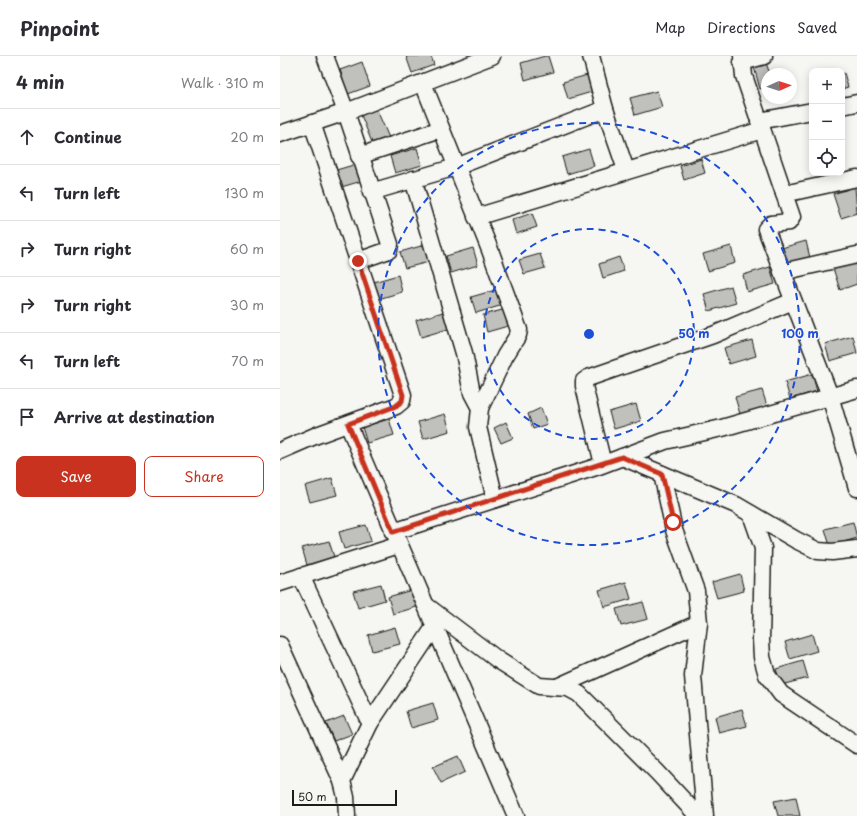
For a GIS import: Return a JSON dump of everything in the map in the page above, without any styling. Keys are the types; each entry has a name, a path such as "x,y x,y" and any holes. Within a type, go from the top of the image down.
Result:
{"street":[{"path":"325,56 346,112 359,156 390,244 389,250 358,261"},
{"path":"280,134 346,112 492,56"},
{"path":"591,56 605,109 626,170"},
{"path":"764,56 742,59 744,76 792,217 792,220 770,224 766,229 830,396 857,488"},
{"path":"423,83 519,330 518,335 505,356 480,408 478,427 495,499"},
{"path":"845,105 857,103"},
{"path":"372,192 456,167 605,109"},
{"path":"476,217 626,170 761,125 809,112"},
{"path":"280,451 396,406 402,401 403,395 312,123"},
{"path":"359,156 441,129"},
{"path":"784,194 857,178"},
{"path":"413,179 464,353 472,394 480,408"},
{"path":"782,272 857,255"},
{"path":"603,464 584,381 588,378 713,335 793,301"},
{"path":"280,583 495,499 603,464 665,441 722,428 857,389"},
{"path":"348,424 516,816"},
{"path":"622,457 736,505 818,550 832,552 857,549"},
{"path":"662,474 674,530 696,591 699,623 693,676 705,816"},
{"path":"751,514 762,548 761,640 762,657 767,675 781,694 857,745"},
{"path":"300,576 370,723"},
{"path":"427,606 498,660 539,686 568,688 579,694 657,772 698,816"},
{"path":"558,687 699,623"},
{"path":"342,780 370,723 435,626"},
{"path":"280,645 342,780 346,797 347,816"}],"building":[{"path":"406,56 431,56 434,65 412,73"},
{"path":"548,56 553,72 525,80 521,63"},
{"path":"362,62 370,86 348,94 340,70"},
{"path":"766,63 768,68 761,68 761,89 760,89 754,67"},
{"path":"591,74 595,91 568,99 563,82"},
{"path":"845,76 848,87 845,88"},
{"path":"657,91 662,107 635,115 630,98"},
{"path":"376,108 390,140 373,145 361,115"},
{"path":"417,148 422,165 395,173 390,156"},
{"path":"589,149 594,166 567,174 562,157"},
{"path":"701,159 705,173 684,180 680,166"},
{"path":"360,163 365,180 338,188 333,171"},
{"path":"855,187 857,213 841,218 833,194"},
{"path":"532,213 537,227 516,234 512,220"},
{"path":"806,241 810,258 783,265 778,249"},
{"path":"428,244 433,261 405,268 400,252"},
{"path":"731,246 735,263 708,271 703,254"},
{"path":"473,248 478,265 451,273 446,256"},
{"path":"540,254 545,268 524,274 519,260"},
{"path":"619,257 624,271 603,278 599,264"},
{"path":"855,258 857,265 857,284 840,290 832,265"},
{"path":"770,267 775,284 747,292 743,275"},
{"path":"398,275 402,292 375,300 370,283"},
{"path":"731,286 736,303 709,311 704,294"},
{"path":"499,289 503,305 476,313 471,297"},
{"path":"510,308 515,324 487,332 483,315"},
{"path":"443,312 448,329 421,337 416,320"},
{"path":"853,336 857,353 830,361 825,344"},
{"path":"752,340 756,356 729,364 724,348"},
{"path":"812,374 817,391 790,399 785,382"},
{"path":"762,390 767,406 740,414 735,397"},
{"path":"636,404 641,421 614,429 609,412"},
{"path":"541,408 547,424 533,429 528,414"},
{"path":"445,414 450,431 423,439 418,422"},
{"path":"389,419 394,435 367,443 362,427"},
{"path":"506,422 513,438 501,443 494,428"},
{"path":"332,478 337,495 310,502 305,486"},
{"path":"853,522 857,538 830,546 825,529"},
{"path":"366,525 371,541 344,549 339,532"},
{"path":"329,541 334,557 307,565 302,548"},
{"path":"740,574 744,591 717,598 712,582"},
{"path":"626,582 631,599 604,607 599,590"},
{"path":"381,584 385,600 358,608 353,591"},
{"path":"415,589 420,606 393,614 388,597"},
{"path":"643,602 648,619 621,626 616,609"},
{"path":"395,627 400,644 372,651 368,635"},
{"path":"812,634 817,651 790,659 785,642"},
{"path":"803,661 808,678 781,685 776,669"},
{"path":"433,703 438,720 411,728 406,711"},
{"path":"742,709 747,726 719,733 715,717"},
{"path":"344,716 352,734 334,741 326,723"},
{"path":"458,756 465,772 441,783 433,767"},
{"path":"796,797 800,816 778,816 774,801"}],"route":[{"path":"358,261 403,395 402,401 396,406 348,424 393,532 596,467 622,457 662,474 673,522"}]}
